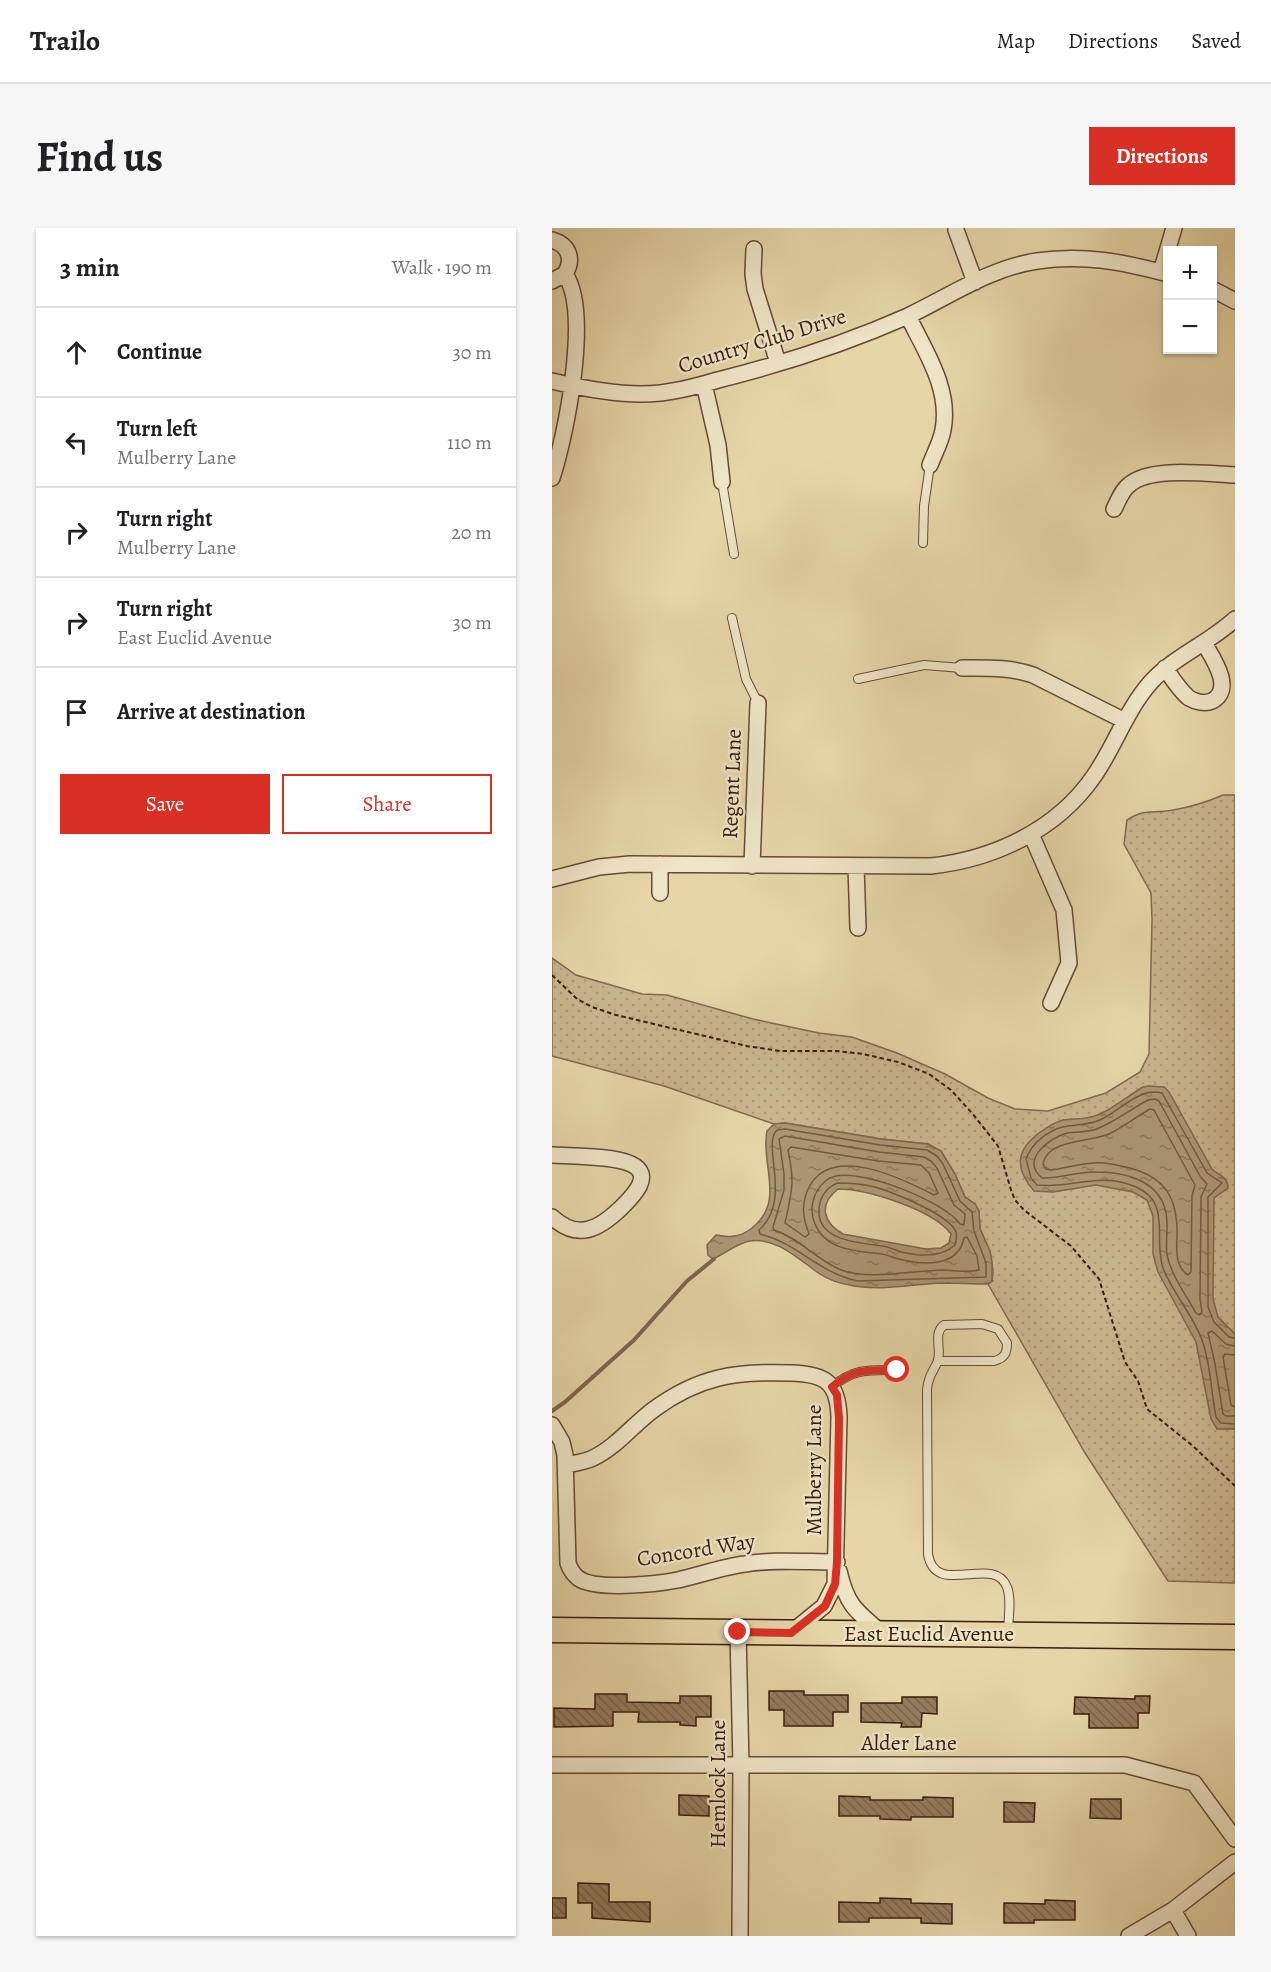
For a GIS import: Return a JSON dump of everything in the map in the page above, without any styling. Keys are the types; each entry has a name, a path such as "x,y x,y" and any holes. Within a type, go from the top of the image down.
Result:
{"main road":[{"name":"East Euclid Avenue","path":"552,1630 1235,1637"}],"street":[{"name":"Country Club Drive","path":"1170,246 1174,228"},
{"path":"956,230 975,282"},
{"path":"552,240 560,243 569,254 569,268 559,277 574,295 576,314 572,386 560,455 552,478"},
{"path":"754,249 755,289 778,363"},
{"name":"Country Club Drive","path":"552,381 572,386 644,394 665,393 704,384 828,347 908,315 1010,267 1037,261 1062,258 1112,260 1163,273"},
{"path":"1217,292 1235,301"},
{"path":"908,315 943,392 943,431 930,465"},
{"path":"704,384 718,445 722,482"},
{"path":"1114,509 1127,486 1139,478 1174,474 1235,475"},
{"path":"552,879 599,867 660,864 752,867 931,867 982,856 1031,834 1060,814 1094,776 1124,720 1140,696 1165,669 1235,619"},
{"path":"1165,669 1190,698 1200,702 1216,699 1223,686 1222,676 1204,643"},
{"path":"962,668 1001,668 1026,672 1124,720"},
{"name":"Regent Lane","path":"752,867 758,703"},
{"path":"1031,834 1064,910 1070,963 1051,1003"},
{"path":"660,864 660,893"},
{"path":"856,866 858,928"},
{"path":"552,1155 621,1160 632,1164 641,1175 641,1182 634,1195 607,1221 596,1228 577,1230 552,1217"},
{"name":"Mulberry Lane","path":"566,1465 590,1459 603,1452 654,1409 714,1378 762,1372 816,1375 832,1387 837,1395 839,1418 835,1584 825,1606 791,1633"},
{"name":"Concord Way","path":"552,1425 562,1442 566,1465 568,1563 572,1571 584,1581 605,1584 652,1582 676,1580 744,1564 786,1561 837,1562"},
{"name":"Mulberry Lane","path":"837,1562 844,1594 853,1607 883,1634"},
{"name":"Hemlock Lane","path":"738,1632 741,1766 740,1936"},
{"name":"Alder Lane","path":"552,1765 1125,1765 1194,1783 1235,1839"},
{"path":"1129,1936 1173,1910 1235,1862"},
{"path":"1173,1910 1188,1936"}],"lane":[{"path":"923,543 924,506 930,465"},
{"path":"722,482 734,554"},
{"path":"732,618 746,679 758,703"},
{"path":"858,679 924,665 962,668"},
{"path":"938,1361 1002,1359 1007,1343 998,1329 991,1326 944,1325 938,1332 938,1361 928,1378 927,1390 929,1563 941,1574 986,1574 1001,1578 1008,1590 1008,1635"},
{"path":"832,1387 843,1377 853,1373 897,1370"}],"path":[{"path":"552,975 577,999 616,1015 747,1046 780,1051 837,1051 863,1054 898,1062 929,1074 951,1090 990,1134 1000,1153 1015,1200 1024,1210 1071,1246 1099,1279 1125,1362 1138,1381 1147,1408 1193,1446 1235,1486"}],"shaded area":[{"path":"1223,795 1235,795 1235,1583 1168,1581 1085,1453 988,1284 992,1281 993,1272 990,1251 980,1229 979,1211 975,1204 965,1197 941,1151 928,1144 881,1139 785,1123 774,1124 664,1086 552,1056 552,958 576,975 642,994 667,995 753,1019 819,1033 852,1037 945,1074 988,1098 1015,1109 1048,1111 1106,1093 1140,1072 1149,1054 1151,893 1124,844 1127,820 1139,814 1186,807"}],"water":[{"path":"1143,1087 1164,1087 1169,1092 1212,1169 1228,1184 1228,1188 1214,1198 1213,1299 1218,1317 1235,1334 1235,1429 1217,1429 1211,1419 1196,1342 1158,1272 1153,1254 1153,1216 1147,1200 1133,1192 1096,1185 1053,1192 1034,1191 1021,1168 1020,1160 1025,1147 1048,1127 1063,1120 1098,1115"},
{"path":"785,1123 881,1139 928,1144 941,1151 965,1197 975,1204 979,1211 980,1229 990,1251 992,1281 988,1284 942,1283 876,1288 854,1286 828,1279 787,1251 769,1242 760,1241 740,1244 713,1259 708,1255 707,1245 716,1235 735,1236 748,1231 762,1217 768,1206 770,1182 766,1144 767,1131 774,1124","holes":["838,1189 899,1202 930,1217 951,1234 949,1243 941,1248 926,1249 843,1234 827,1218 826,1207"]}],"building":[{"path":"769,1691 804,1691 804,1695 848,1695 848,1712 833,1712 833,1726 784,1726 784,1710 769,1710"},
{"path":"595,1694 627,1694 627,1702 680,1703 680,1696 711,1696 711,1717 696,1717 696,1726 680,1725 680,1722 638,1722 639,1712 613,1712 613,1726 554,1727 554,1708 595,1709"},
{"path":"1135,1696 1150,1696 1149,1713 1138,1713 1138,1728 1089,1728 1089,1714 1074,1714 1075,1697 1135,1699"},
{"path":"902,1697 937,1697 937,1714 922,1713 921,1727 901,1727 902,1723 861,1722 861,1703 902,1703"},
{"path":"679,1795 709,1796 709,1816 679,1815"},
{"path":"839,1796 870,1797 870,1800 953,1798 953,1817 911,1817 911,1820 880,1819 880,1816 839,1816"},
{"path":"1091,1799 1121,1799 1121,1819 1090,1818"},
{"path":"1004,1802 1035,1803 1034,1822 1004,1822"},
{"path":"578,1883 609,1884 609,1902 650,1902 650,1922 592,1918 592,1903 578,1903"},
{"path":"552,1898 566,1898 566,1918 552,1918"},
{"path":"880,1898 911,1899 911,1903 952,1904 952,1924 921,1923 921,1918 869,1918 869,1922 839,1922 839,1902 880,1903"},
{"path":"1045,1900 1075,1901 1075,1920 1004,1923 1004,1903 1045,1904"}],"waterway":[{"path":"552,1411 634,1340 687,1281 714,1259"}],"route":[{"path":"738,1632 791,1633 825,1606 835,1584 837,1562 839,1404 832,1387 843,1377 853,1373 897,1370"}]}
